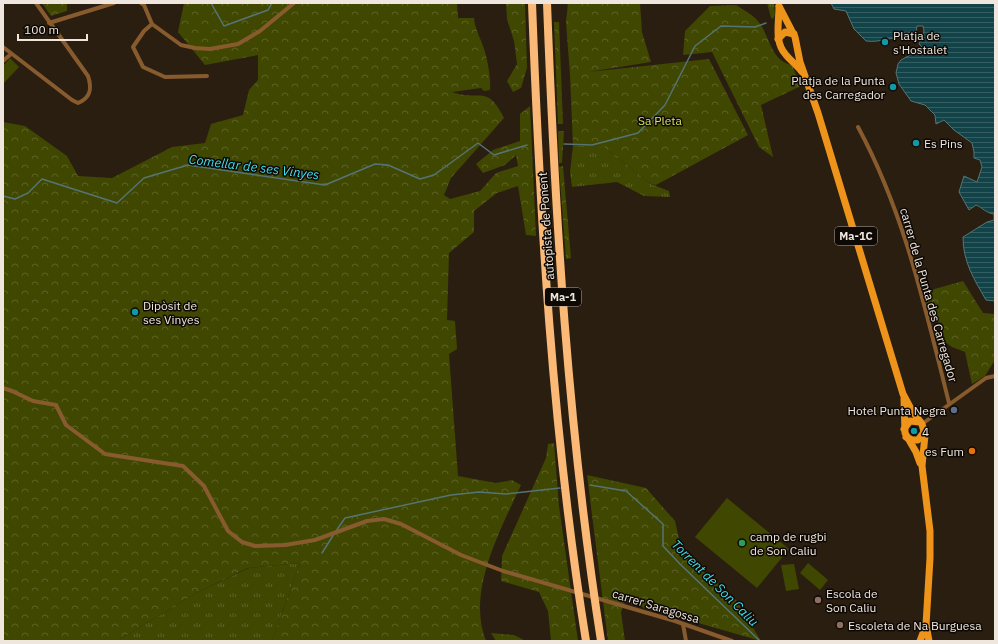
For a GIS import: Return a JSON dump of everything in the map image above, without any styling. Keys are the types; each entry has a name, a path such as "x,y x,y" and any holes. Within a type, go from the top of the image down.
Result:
{"highway":[{"name":"autopista de Ponent","path":"532,3 540,180 548,301 576,590"},
{"name":"autopista de Ponent","path":"547,3 556,195 564,314 576,439 601,641"},
{"name":"Ma-1","path":"576,590 580,603 586,641"}],"main road":[{"name":"Ma-1C","path":"778,5 795,37 799,56 904,394 921,423 924,432 922,466 928,502 930,542 926,625 929,641"},
{"name":"Ma-1C","path":"778,5 777,35 779,42 786,56 806,78"},
{"path":"785,32 795,37 794,46 790,49 784,48 779,42 785,32"},
{"name":"Ma-1C","path":"904,394 905,433 922,466"},
{"path":"921,423 910,421 905,433 912,440 918,440 924,432"},
{"name":"Ma-1C","path":"920,641 926,625"}],"street":[{"path":"3,47 63,95 78,103 84,101 92,87 88,76 36,3"},
{"path":"49,23 114,3"},
{"path":"141,3 144,5 152,24 181,45 195,48 210,48 238,44 260,31 294,3"},
{"path":"152,24 144,31 133,47 143,67 165,76 207,76"},
{"path":"3,61 11,54"},
{"name":"carrer de la Punta des Carregador","path":"858,127 896,209 928,321 949,403"},
{"path":"921,423 986,378 995,376"},
{"name":"carrer Saragossa","path":"3,388 33,401 56,405 66,425 105,454 183,466 204,486 228,531 242,542 255,546 285,545 315,540 367,521 384,519 401,524 461,555 493,568 576,590 732,641"},
{"path":"683,624 686,641"}],"green space":[{"path":"42,3 67,3 67,11 51,16"},
{"path":"184,3 457,3 458,18 474,18 487,61 490,76 490,90 484,91 481,88 452,92 461,95 487,97 498,107 504,118 451,178 444,195 450,199 480,191 496,173 518,166 516,155 505,165 483,173 476,164 493,150 520,141 520,114 530,106 536,236 526,235 518,186 497,193 474,211 474,232 449,253 447,320 455,321 457,349 449,354 458,476 496,483 512,480 521,485 504,521 488,561 483,582 480,602 481,622 486,641 272,641 300,563 248,568 200,591 117,641 3,641 3,122 25,126 67,156 78,176 112,178 172,147 205,143 211,124 243,115 249,90 258,80 258,55 205,65 178,32"},
{"path":"506,3 525,3 527,68 521,88 513,92 507,81 517,64 514,41 507,19"},
{"name":"Sa Pleta","path":"568,3 640,3 642,32 651,62 588,72 709,59 748,135 656,185 651,184 601,145 573,146 566,22"},
{"path":"767,3 774,3 775,15 773,19 771,18"},
{"path":"736,5 757,20 765,32 775,53 779,58 792,65 801,86 761,105 773,157 759,147 712,52 683,55 685,31 710,6"},
{"path":"554,22 559,22 563,124 558,124"},
{"path":"10,58 19,67 3,84 3,66"},
{"path":"558,131 564,131 562,163 559,163"},
{"path":"601,145 651,184 669,191 670,197 644,196 617,182 572,187 570,172 573,146"},
{"path":"563,166 571,258 566,259 559,167"},
{"path":"963,281 983,313 995,314 995,360 985,376 972,384 965,352 952,347 944,341 942,323 930,320 924,292"},
{"path":"554,443 559,506 578,641 551,641 548,611 539,592 501,581 502,556 546,458 548,444"},
{"path":"587,475 646,488 675,521 680,543 678,548 737,601 761,641 625,602 621,612 625,641 608,641"},
{"name":"camp de rugbi de Son Caliu","path":"727,498 789,549 757,588 695,537"},
{"path":"300,563 272,641 117,641 200,591 249,568"},
{"path":"808,563 828,580 820,590 800,573"},
{"path":"794,564 799,589 786,591 781,565"},
{"path":"491,633 514,635 526,641 496,641"}],"water":[{"path":"831,3 995,3 995,301 986,300 970,270 963,246 963,237 987,222 994,220 994,214 989,213 976,205 969,210 959,192 964,176 977,182 982,167 980,160 974,158 972,143 954,130 944,120 936,124 935,115 925,105 911,101 899,84 896,73 898,64 901,60 923,48 919,44 924,31 923,26 917,26 916,32 910,32 903,38 866,41 854,29 846,11 834,9"}],"waterway":[{"path":"211,3 224,26 268,10 272,3"},
{"name":"Comellar de ses Vinyes","path":"564,144 592,145 638,133 665,105 695,46 721,26 755,27 766,23"},
{"name":"Comellar de ses Vinyes","path":"3,196 15,199 28,193 42,179 117,203 144,178 188,165 325,185 375,164 388,165 420,179 434,175 478,143 494,155 527,145"},
{"name":"Torrent de Son Caliu","path":"590,485 626,491 663,524 663,546 760,641"},
{"name":"Torrent de Son Caliu","path":"336,531 345,518 451,495 479,492 506,494 560,488"},
{"name":"Torrent de Son Caliu","path":"322,553 334,534"}],"place":[{"name":"Platja de s'Hostalet","path":"885,42"},
{"name":"Platja de la Punta des Carregador","path":"893,87"},
{"name":"Es Pins","path":"916,143"},
{"name":"Dipòsit de ses Vinyes","path":"135,312"},
{"name":"Hotel Punta Negra","path":"954,410"},
{"name":"4","path":"914,431"},
{"name":"es Fum","path":"972,451"},
{"name":"camp de rugbi de Son Caliu","path":"742,543"},
{"name":"Escola de Son Caliu","path":"818,600"},
{"name":"Escoleta de Na Burguesa","path":"840,625"}]}
